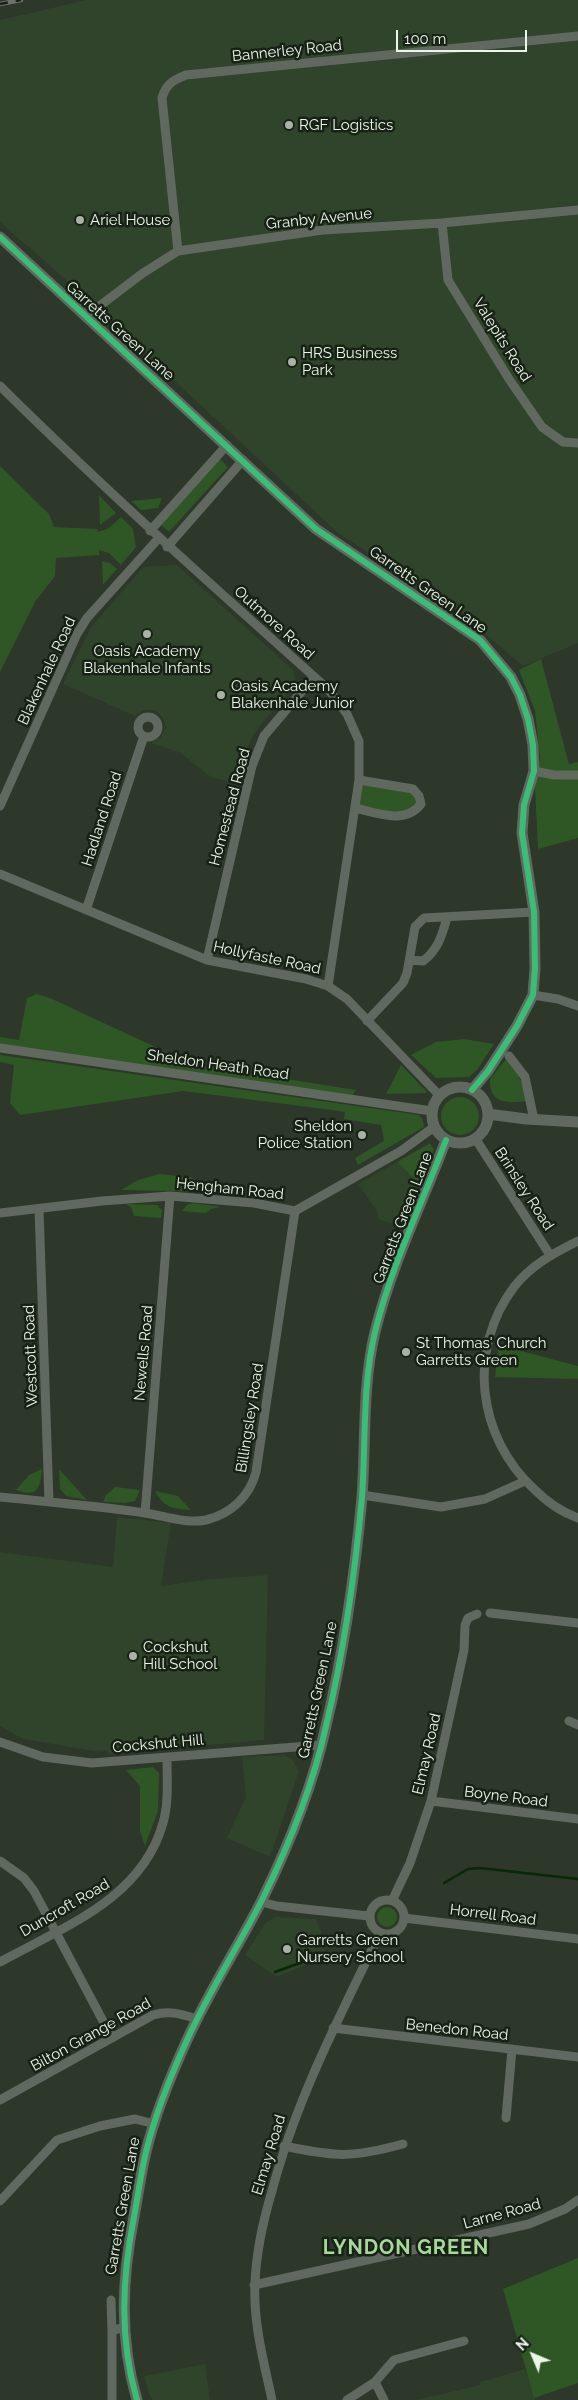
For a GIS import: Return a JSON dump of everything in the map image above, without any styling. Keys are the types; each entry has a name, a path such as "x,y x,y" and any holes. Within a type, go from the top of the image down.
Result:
{"street":[{"name":"Bannerley Road","path":"178,251 162,98 164,89 171,81 186,75 578,36"},
{"name":"Granby Avenue","path":"85,317 143,272 178,251 323,230 442,223 578,210"},
{"name":"Valepits Road","path":"442,223 448,280 509,379 542,427 563,442 578,443"},
{"name":"Garretts Green Lane","path":"0,237 316,529 480,640 499,660 520,695 528,719 534,771 524,805 522,833 534,912 535,968 533,995 504,1049 472,1090"},
{"name":"Outmore Road","path":"0,386 76,462 158,539 314,677 339,702 351,723 359,741 359,780 347,870 328,986"},
{"path":"150,531 227,445"},
{"path":"167,546 243,460"},
{"name":"Blakenhale Road","path":"0,806 77,634 87,618 158,539"},
{"name":"Homestead Road","path":"207,960 252,766 264,736 314,677"},
{"name":"Hadland Road","path":"86,910 144,736"},
{"path":"534,771 554,775 578,775"},
{"path":"355,808 402,817 414,813 421,804 413,789 359,780"},
{"name":"Hollyfaste Road","path":"0,874 207,960 306,979 328,986 347,999 439,1096"},
{"path":"367,1021 403,983 410,960 415,927 424,918 534,912"},
{"path":"410,960 423,961 432,954 439,942 447,918"},
{"path":"533,995 558,999 578,1006"},
{"name":"Sheldon Heath Road","path":"0,1048 432,1111"},
{"path":"509,1056 525,1077 534,1120"},
{"path":"456,1087 472,1090 482,1099 488,1114 483,1130 475,1138 458,1143 446,1140 434,1127 432,1111 439,1096 456,1087"},
{"path":"488,1114 534,1120 578,1122"},
{"name":"Hengham Road","path":"0,1213 102,1201 170,1196 254,1204 295,1211 401,1151 434,1127"},
{"name":"Brinsley Road","path":"475,1138 550,1255"},
{"name":"Garretts Green Lane","path":"137,2400 128,2362 124,2327 126,2259 146,2150 171,2078 197,2019 261,1902 301,1810 321,1745 350,1603 362,1495 368,1390 375,1334 390,1282 446,1140"},
{"name":"Newells Road","path":"145,1513 170,1196"},
{"name":"Westcott Road","path":"39,1209 49,1502"},
{"name":"Billingsley Road","path":"0,1497 145,1513 188,1520 204,1520 220,1516 242,1498 254,1480 295,1211"},
{"path":"578,1240 550,1255 531,1269 514,1287 500,1309 487,1345 484,1388 490,1422 509,1462 525,1481 557,1508 578,1518"},
{"path":"362,1495 441,1507 485,1499 525,1481"},
{"path":"490,1613 578,1623"},
{"name":"Elmay Road","path":"392,1901 410,1863 431,1801 464,1650 465,1625 468,1618 477,1614"},
{"path":"569,1721 578,1725"},
{"name":"Cockshut Hill","path":"0,1742 43,1757 92,1764 321,1745"},
{"name":"Duncroft Road","path":"0,1962 116,1896 138,1874 148,1858 164,1822 166,1758"},
{"name":"Boyne Road","path":"431,1801 578,1820"},
{"path":"0,1861 24,1878 34,1891 112,2038"},
{"path":"386,1900 392,1901 401,1907 404,1918 400,1928 391,1934 380,1933 373,1928 369,1916 374,1904 386,1900"},
{"path":"261,1902 277,1906 369,1916"},
{"name":"Horrell Road","path":"404,1918 578,1939"},
{"name":"Elmay Road","path":"272,2400 259,2334 254,2285 265,2214 284,2146 333,2028 380,1933"},
{"name":"Bilton Grange Road","path":"0,2100 153,2015 165,2011 197,2019"},
{"name":"Benedon Road","path":"333,2028 578,2057"},
{"path":"506,2118 512,2050"},
{"path":"0,2201 58,2140 100,2126 136,2119 155,2124"},
{"path":"284,2146 328,2155 355,2156 403,2144"},
{"name":"Larne Road","path":"254,2285 529,2224 553,2215 578,2200"},
{"path":"111,2300 112,2400"},
{"path":"112,2331 124,2327"},
{"path":"347,2400 375,2382 390,2364 400,2358 464,2341"},
{"path":"375,2382 384,2400"}],"shaded area":[{"path":"86,0 578,0 578,643 523,666 461,613 338,533 65,279 0,222 0,20"},
{"path":"177,565 293,670 296,684 252,737 245,754 238,784 211,777 179,752 151,743 161,737 166,727 163,718 155,710 144,710 135,716 63,684 92,626 143,567"},
{"path":"397,1162 419,1183 401,1227 378,1219 377,1211 358,1184"},
{"name":"Cockshut Hill School","path":"117,1517 171,1523 161,1586 211,1579 268,1575 264,1740 109,1754 107,1750 94,1751 23,1739 0,1726 0,1552 113,1567"},
{"path":"284,1755 292,1759 299,1771 270,1857 227,1838 246,1797 242,1757"},
{"name":"Garretts Green Nursery School","path":"275,1917 316,1919 325,1943 324,1957 277,1977 245,1955 266,1922"},
{"path":"205,2364 210,2400 153,2400 149,2394 144,2376"},
{"path":"525,2369 535,2400 416,2400 481,2385 480,2382"}],"green space":[{"path":"220,459 228,467 169,532 161,525"},
{"path":"0,466 49,514 54,527 97,529 98,532 109,528 121,517 133,529 136,547 121,565 109,553 99,550 99,555 56,558 55,576 35,602 0,672"},
{"path":"99,495 116,513 100,525"},
{"path":"162,498 158,508 141,510 131,501"},
{"path":"102,561 110,563 117,569 103,585"},
{"path":"541,659 569,764 578,762 578,838 538,849 535,788 540,757 535,711 519,670"},
{"path":"359,780 413,789 421,804 402,817 355,808"},
{"path":"37,994 50,998 192,1064 356,1090 353,1095 0,1045 0,1037 19,1040 27,998"},
{"path":"464,1039 494,1044 477,1070 469,1077 436,1078 411,1055 436,1042"},
{"path":"0,1055 419,1115 423,1120 424,1127 358,1165 355,1158 384,1141 381,1125 344,1119 345,1112 332,1110 183,1091 20,1115 10,1103 14,1065 0,1062"},
{"path":"507,1058 520,1078 527,1101 507,1102 496,1098 493,1094 490,1079"},
{"path":"401,1065 426,1091 426,1093 386,1094"},
{"path":"460,1097 473,1103 479,1116 473,1129 460,1135 447,1129 441,1116 447,1103"},
{"path":"430,1143 434,1150 419,1183 397,1162"},
{"path":"159,1174 190,1177 222,1192 121,1190 138,1180"},
{"path":"194,1203 221,1207 211,1209 206,1213 182,1211 188,1204"},
{"path":"126,1204 157,1205 162,1210 161,1218 134,1216 131,1207"},
{"path":"499,1345 578,1366 578,1379 495,1377"},
{"path":"42,1469 39,1487 36,1490 29,1493 16,1490 29,1475"},
{"path":"59,1469 87,1500 66,1496 60,1489"},
{"path":"115,1487 140,1490 135,1501 125,1503 103,1502 106,1495"},
{"path":"155,1491 178,1496 191,1510 179,1509 166,1504 158,1497"},
{"path":"153,1767 159,1773 158,1811 145,1846 140,1831 140,1786 126,1770"},
{"path":"383,1907 391,1907 397,1913 397,1921 391,1927 383,1927 377,1921 377,1913"},
{"path":"578,2258 578,2383 534,2398 503,2289"}],"waterway":[{"path":"444,1883 468,1869 480,1868 578,1879"},
{"path":"275,1972 322,1955"}],"railway":[{"path":"0,4 21,0"}],"cycle path":[{"path":"0,237 316,529 480,640 511,677 520,695 528,719 533,745 534,771 524,805 522,833 534,912 535,968 533,995 517,1026 488,1071 472,1090"},
{"path":"137,2400 127,2354 124,2308 130,2240 146,2152 159,2109 181,2053 205,2004 253,1918 291,1837 321,1748 338,1669 356,1555 362,1497 368,1373 375,1332 389,1283 446,1140"}],"place":[{"name":"RGF Logistics","path":"289,125"},
{"name":"Ariel House","path":"80,220"},
{"name":"HRS Business Park","path":"292,362"},
{"name":"Oasis Academy Blakenhale Infants","path":"147,634"},
{"name":"Oasis Academy Blakenhale Junior","path":"221,695"},
{"name":"Sheldon Police Station","path":"362,1135"},
{"name":"St Thomas' Church Garretts Green","path":"406,1352"},
{"name":"Cockshut Hill School","path":"133,1656"},
{"name":"Garretts Green Nursery School","path":"287,1949"}],"district":[{"name":"LYNDON GREEN","path":"406,2248"}]}
